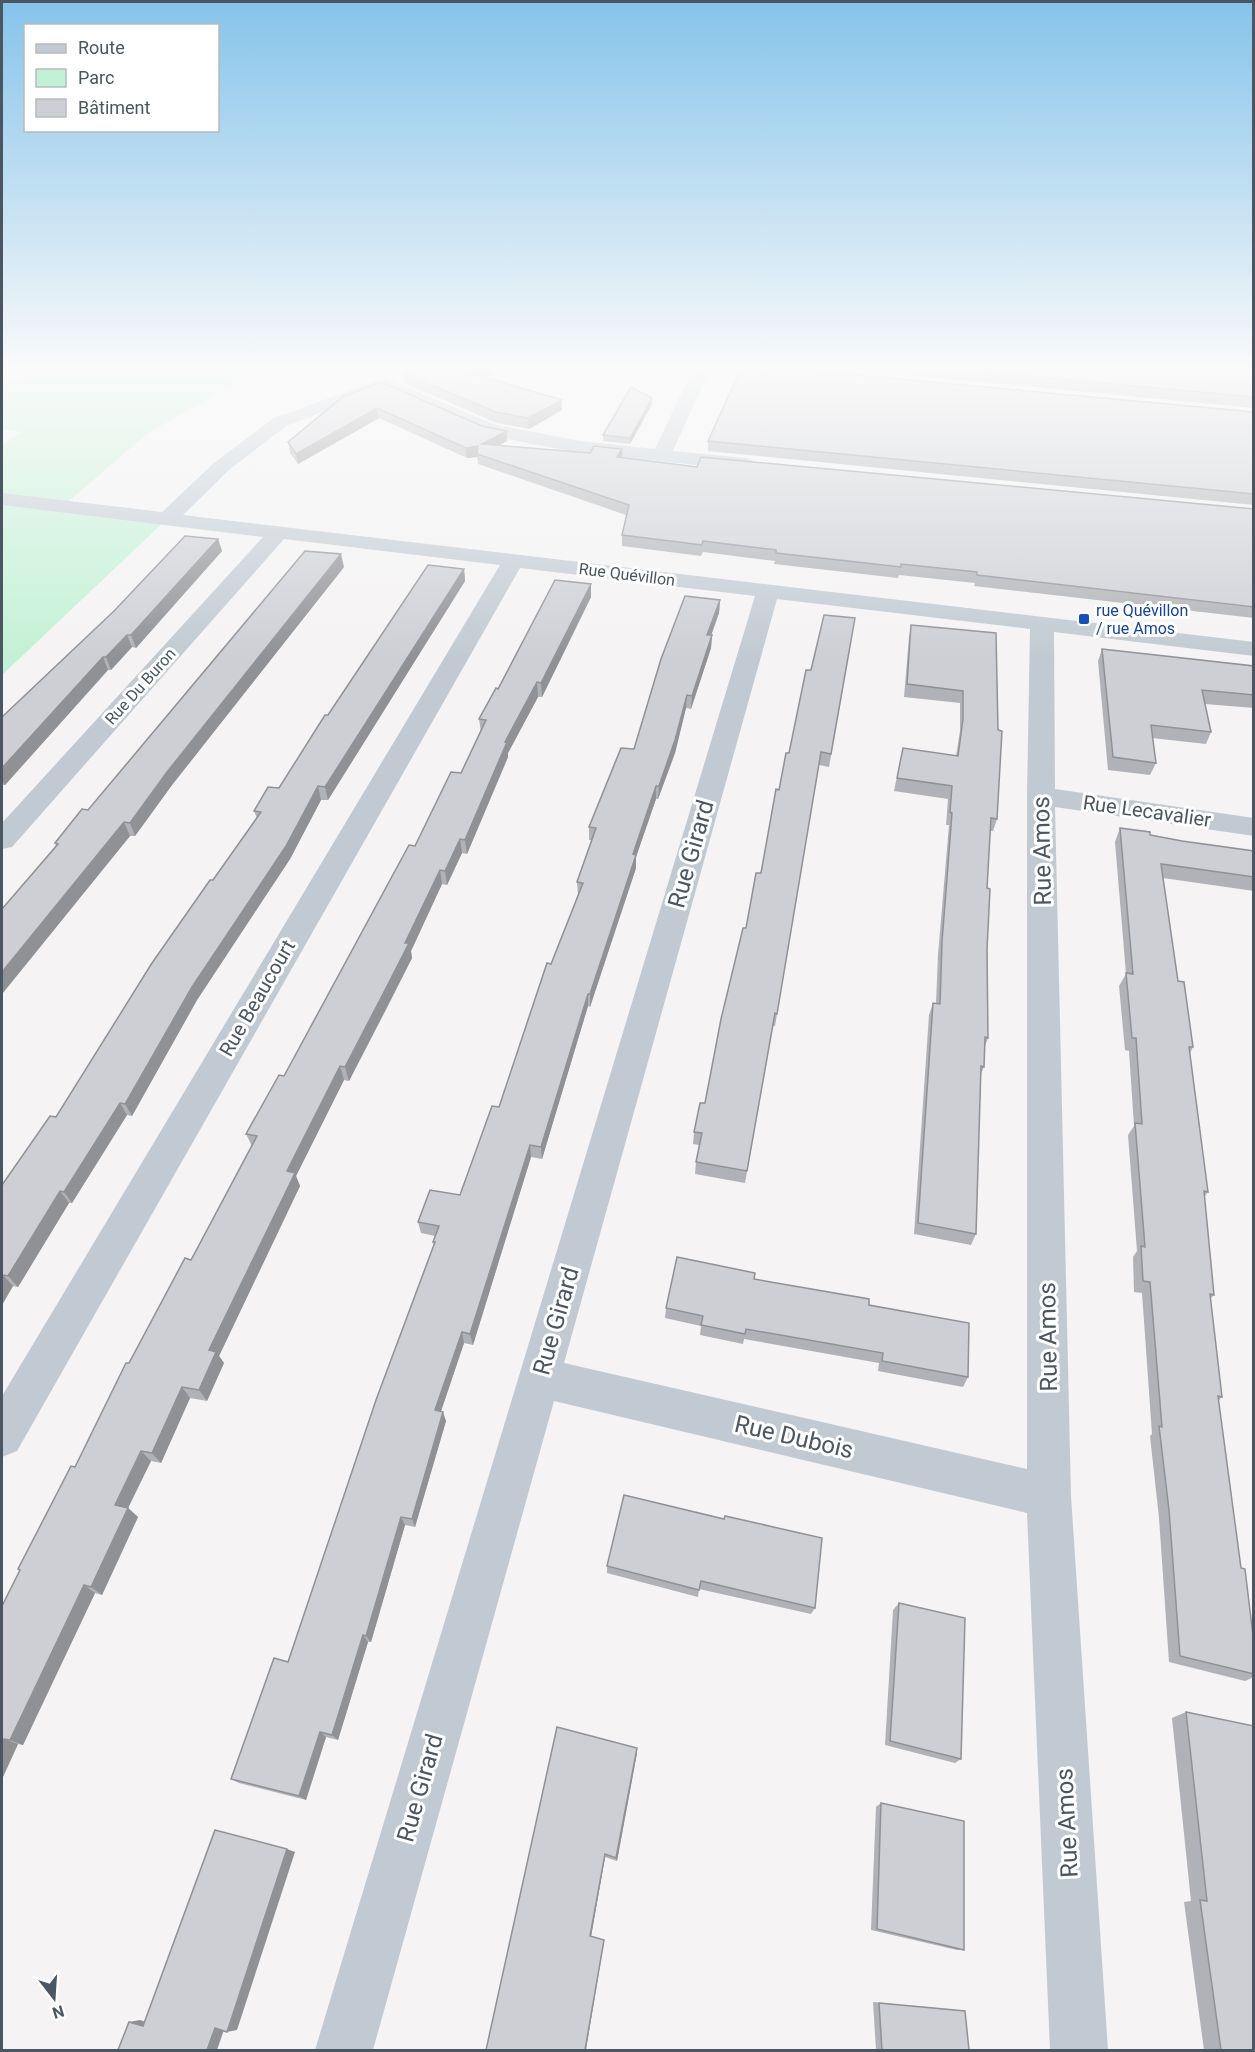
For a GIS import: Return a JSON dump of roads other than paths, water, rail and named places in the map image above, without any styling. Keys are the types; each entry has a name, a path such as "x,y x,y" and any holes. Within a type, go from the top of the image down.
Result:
{"street":[{"path":"167,519 221,467"},
{"name":"Rue Quévillon","path":"2,499 1254,649"},
{"name":"Rue Du Buron","path":"2,840 279,532"},
{"name":"Rue Beaucourt","path":"2,1436 513,561"},
{"name":"Rue Girard","path":"344,2050 768,591"},
{"name":"Rue Amos","path":"1042,623 1041,796 1049,1496 1079,2050"},
{"name":"Rue Lecavalier","path":"1041,796 1254,826"},
{"name":"Rue Dubois","path":"539,1377 1049,1496"}],"place":[{"name":"rue Quévillon / rue Amos","path":"1084,619"}]}
